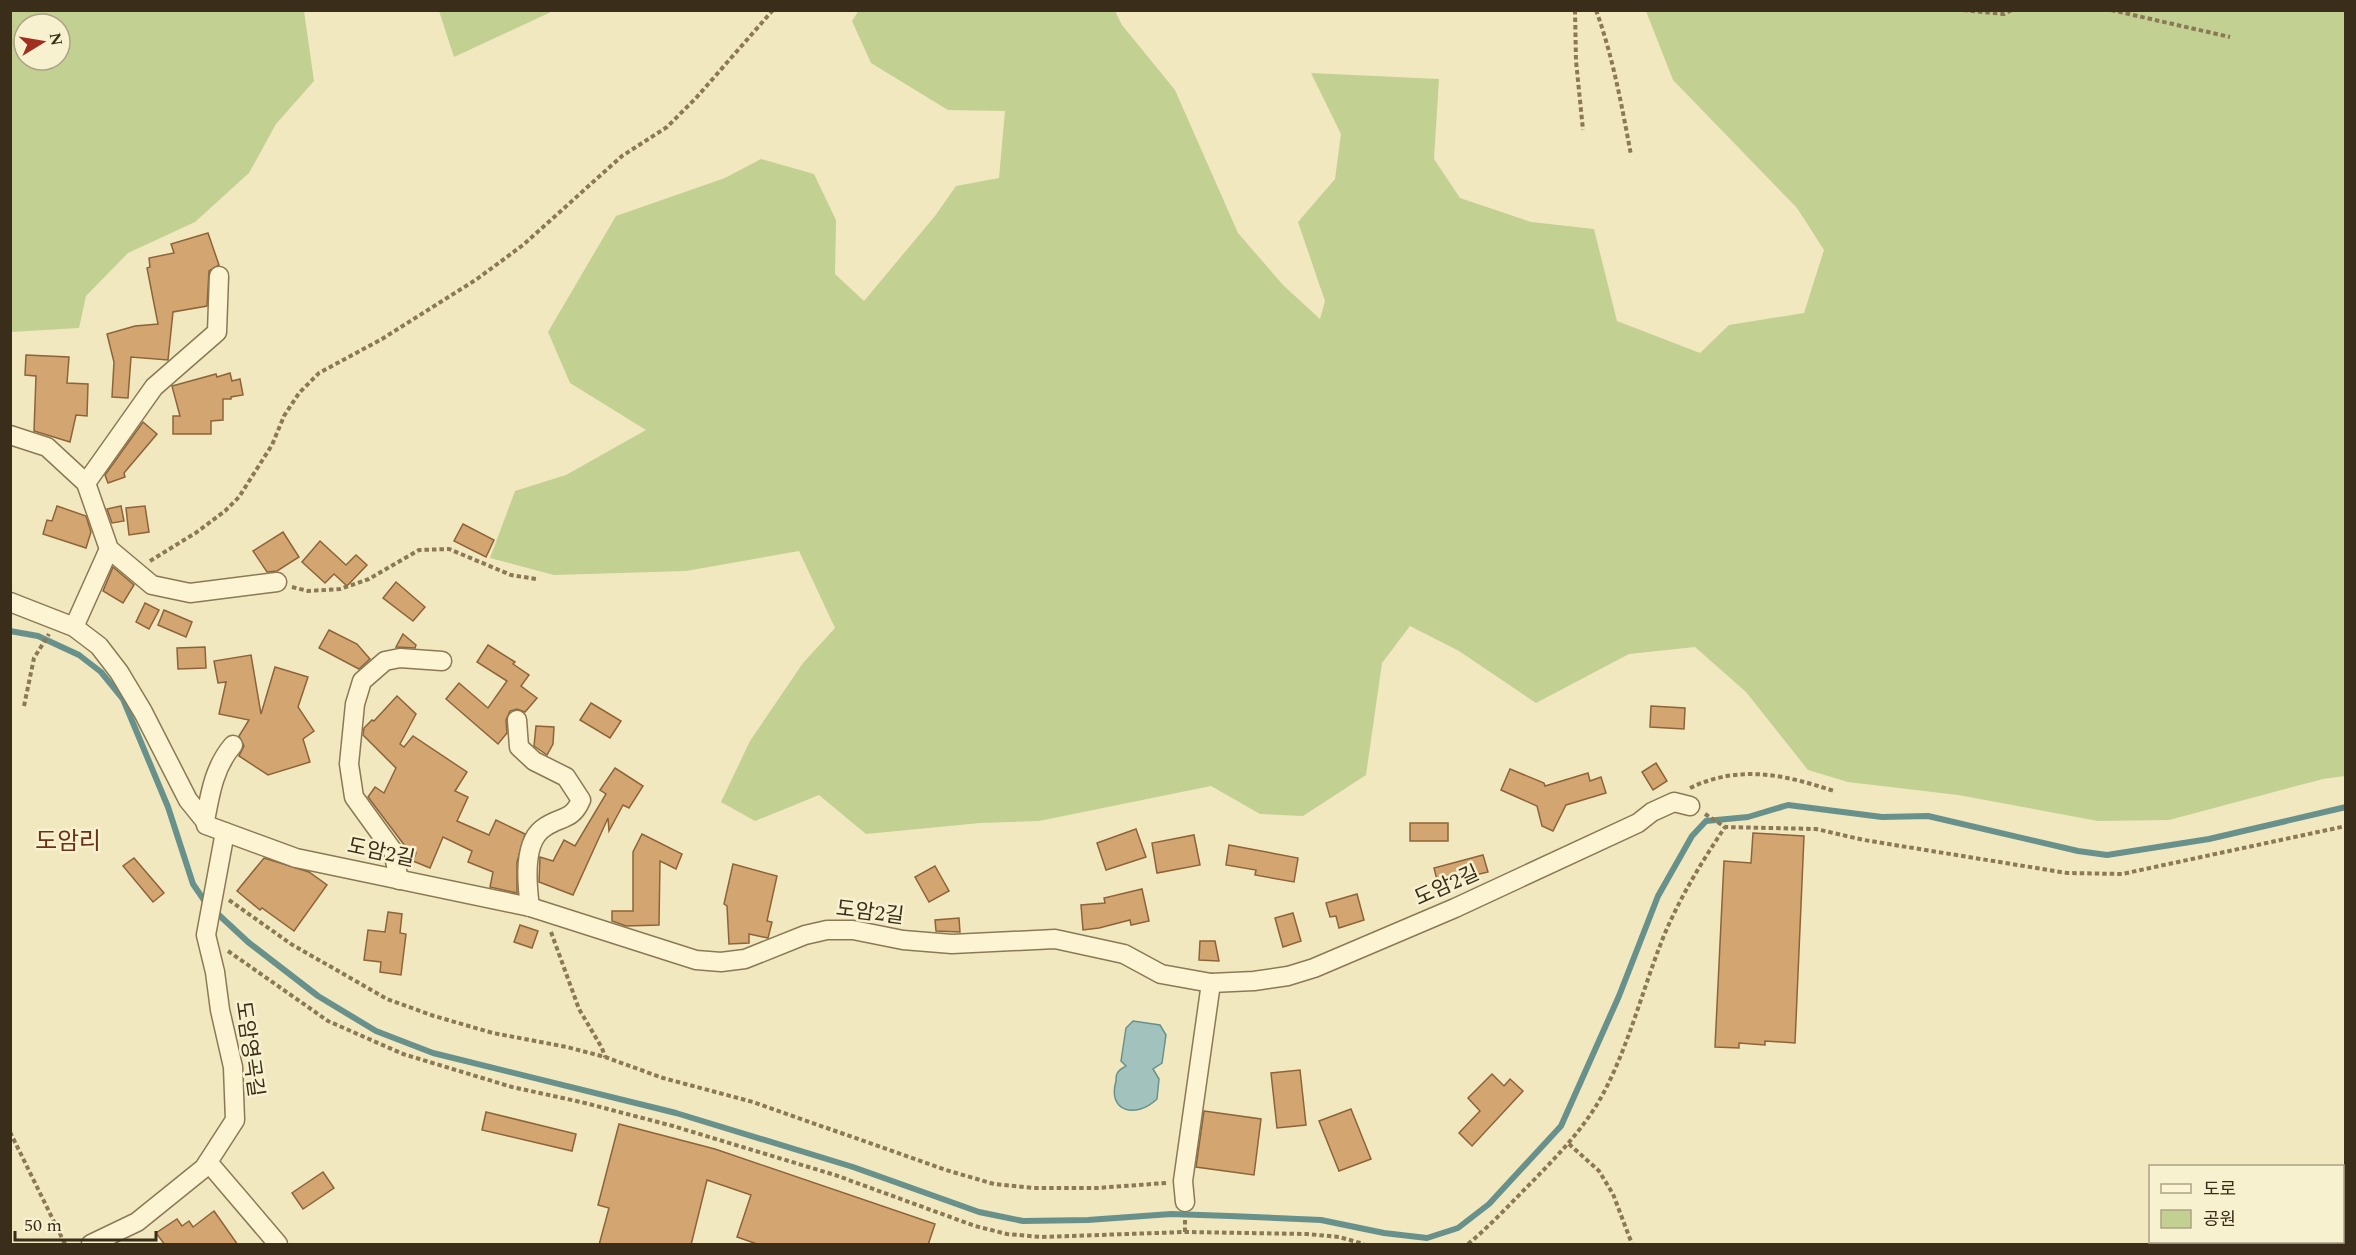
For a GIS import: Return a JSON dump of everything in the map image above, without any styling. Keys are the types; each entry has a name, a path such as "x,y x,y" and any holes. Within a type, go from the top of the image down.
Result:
{"street":[{"path":"86,483 153,387 217,332 219,276"},
{"path":"10,435 46,447 86,483 109,549 152,585 190,593 277,582"},
{"path":"74,627 109,549"},
{"path":"10,602 74,627 99,646 120,672 188,800 206,825 225,832 206,935"},
{"path":"399,880 393,851 354,797 349,764 355,704 362,681 385,661 400,658 441,662"},
{"path":"517,720 519,747 534,761 566,777 581,800 577,810 565,819 544,827 535,836 528,861 527,888 538,910"},
{"path":"205,821 211,786 225,755 233,745"},
{"name":"도암2길","path":"225,832 296,858 538,910 696,960 721,962 745,958 805,935 827,930 853,930 903,940 952,944 1055,939 1124,954 1161,974 1211,983 1254,981 1288,976 1314,968 1466,903 1638,823 1652,812 1682,804"},
{"name":"도암영곡길","path":"91,1245 137,1222 208,1162 235,1120 233,1067 206,935"},
{"path":"1185,1202 1183,1181 1211,983"},
{"path":"208,1162 278,1245"}],"path":[{"path":"134,572 197,532 225,512 239,497 272,445 284,416 299,393 319,373 382,339 477,279 523,244 622,156 666,127 696,98 773,10"},
{"path":"1575,10 1576,61 1583,130"},
{"path":"1596,10 1622,106 1631,155"},
{"path":"1963,10 2004,14 2012,10"},
{"path":"2111,10 2230,37"},
{"path":"277,582 308,591 340,589 369,579 418,550 449,549 511,575 536,579"},
{"path":"24,706 34,658 52,628"},
{"path":"1834,791 1808,782 1759,773 1736,774 1692,787 1682,804 1725,827 1816,829 1864,840 2067,873 2122,874 2346,826"},
{"path":"1468,1245 1569,1144 1604,1092 1623,1050 1662,942 1705,857 1725,827"},
{"path":"214,889 291,944 387,999 493,1033 567,1047 605,1057 663,1078 753,1102 946,1170 994,1184 1033,1188 1097,1188 1183,1181"},
{"path":"538,910 556,948 579,1009 605,1057"},
{"path":"206,935 328,1020 403,1054 459,1072 684,1129 835,1175 975,1226 1007,1234 1041,1237 1185,1232 1307,1234 1339,1237 1365,1245"},
{"path":"11,1134 65,1245"},
{"path":"1569,1144 1599,1171 1613,1194 1632,1245"},
{"path":"1185,1226 1185,1232"}],"green space":[{"path":"11,10 304,11 314,81 276,124 249,173 195,222 128,253 86,296 79,328 11,332"},
{"path":"439,10 553,11 454,57"},
{"path":"859,10 1115,11 1122,25 1175,90 1238,233 1283,285 1320,319 1325,301 1298,222 1335,179 1341,134 1311,73 1439,79 1434,159 1460,198 1531,222 1594,229 1617,321 1700,353 1729,325 1804,313 1824,250 1797,208 1673,80 1646,11 2345,11 2345,776 2323,779 2169,820 2098,821 1958,795 1848,782 1808,770 1746,692 1695,647 1629,654 1536,703 1459,651 1410,626 1382,663 1366,775 1303,816 1260,814 1211,786 1039,821 980,823 866,834 819,795 755,821 721,802 750,741 803,663 835,628 799,551 686,571 554,575 490,558 515,491 566,475 646,430 570,383 548,332 616,216 725,178 761,159 814,174 836,220 835,274 864,301 935,216 956,186 999,178 1005,111 948,110 871,63 852,21"}],"water":[{"path":"1133,1021 1160,1025 1166,1035 1162,1063 1153,1069 1159,1079 1157,1099 1140,1109 1132,1110 1119,1106 1114,1091 1117,1074 1126,1066 1121,1061 1126,1028"}],"building":[{"path":"208,233 219,265 209,271 207,306 173,312 168,360 131,357 128,398 112,397 114,362 107,334 135,326 158,324 147,268 150,267 149,258 174,253 171,244"},
{"path":"26,355 69,357 67,383 88,384 87,416 76,415 70,442 34,431 36,376 25,375"},
{"path":"230,373 232,381 240,379 243,395 223,399 223,420 211,421 211,434 173,434 173,416 180,416 172,386 216,374 217,377"},
{"path":"143,422 157,434 124,473 125,477 108,483 105,475"},
{"path":"57,506 86,516 91,532 86,548 43,534 47,520 52,521"},
{"path":"121,506 124,521 112,523 107,509"},
{"path":"145,506 149,532 129,535 126,508"},
{"path":"463,524 494,540 486,557 454,541"},
{"path":"283,532 299,557 277,571 267,572 253,551"},
{"path":"320,541 346,565 356,555 367,565 347,586 334,574 325,583 302,562"},
{"path":"113,567 134,585 123,603 103,591"},
{"path":"396,582 425,607 413,621 383,598"},
{"path":"145,603 159,610 149,629 136,622"},
{"path":"164,610 192,622 186,637 158,625"},
{"path":"329,630 357,644 370,659 359,669 319,648"},
{"path":"403,634 416,645 415,648 396,647"},
{"path":"488,645 515,662 513,664 529,675 521,686 537,698 525,712 517,709 510,711 506,720 507,733 498,744 446,699 459,683 488,708 507,681 477,662"},
{"path":"205,647 206,668 178,669 177,648"},
{"path":"251,655 261,714 275,667 308,677 298,707 314,731 303,739 310,762 268,775 239,756 244,746 239,736 249,720 219,714 226,682 218,683 214,661"},
{"path":"397,696 416,714 400,744 404,747 413,736 467,772 455,791 468,797 457,821 489,835 496,820 525,834 517,862 517,893 490,887 493,872 468,862 472,851 443,837 430,868 413,861 416,853 404,849 405,846 368,797 375,787 384,793 396,768 363,735 364,728 372,720 374,721"},
{"path":"591,703 621,721 610,738 580,720"},
{"path":"1651,706 1685,708 1684,729 1650,727"},
{"path":"536,726 554,727 553,744 547,755 534,746"},
{"path":"1656,763 1667,781 1653,790 1642,772"},
{"path":"615,768 643,786 629,808 623,805 609,831 608,818 573,895 539,882 540,857 553,861 564,840 575,846 606,794 600,790"},
{"path":"1510,769 1544,783 1545,786 1588,773 1590,781 1601,777 1606,793 1566,805 1553,831 1542,826 1537,806 1501,790"},
{"path":"1410,823 1448,823 1448,841 1410,841"},
{"path":"1136,829 1146,857 1106,870 1097,843"},
{"path":"1753,833 1804,836 1795,1043 1765,1041 1765,1045 1739,1043 1739,1048 1715,1047 1724,861 1751,863"},
{"path":"642,834 682,854 676,869 660,861 659,925 626,926 612,921 612,911 633,911 633,852"},
{"path":"1194,835 1200,865 1157,873 1152,843"},
{"path":"1229,845 1298,858 1294,882 1255,875 1256,870 1226,865"},
{"path":"1483,855 1488,872 1438,884 1434,868"},
{"path":"134,858 164,893 153,902 123,866"},
{"path":"264,858 309,872 327,885 294,931 262,908 260,910 237,891"},
{"path":"733,864 777,876 767,921 772,922 768,938 749,934 749,943 729,944 727,906 724,904"},
{"path":"935,866 949,891 929,902 915,877"},
{"path":"1142,889 1149,921 1131,925 1130,920 1083,930 1081,905 1105,903 1104,898"},
{"path":"1357,894 1364,920 1339,928 1336,916 1330,917 1326,903"},
{"path":"388,912 402,914 400,933 406,934 401,975 380,972 381,962 364,960 368,930 385,932"},
{"path":"1293,913 1301,941 1283,947 1275,918"},
{"path":"959,918 960,932 936,931 935,920"},
{"path":"520,925 538,931 532,948 514,942"},
{"path":"1200,941 1215,941 1219,961 1199,960"},
{"path":"1300,1070 1306,1125 1277,1128 1271,1073"},
{"path":"1492,1074 1504,1086 1510,1079 1523,1091 1472,1146 1459,1133 1480,1111 1468,1098"},
{"path":"1351,1109 1371,1159 1339,1171 1319,1121"},
{"path":"1204,1111 1261,1119 1254,1175 1196,1167"},
{"path":"486,1112 576,1134 572,1151 482,1130"},
{"path":"619,1124 715,1149 935,1224 928,1245 760,1245 737,1237 751,1195 707,1180 691,1245 599,1245 609,1208 598,1205"},
{"path":"323,1172 334,1188 303,1209 292,1193"},
{"path":"214,1211 238,1245 165,1245 156,1233 177,1219 182,1226 189,1221 193,1227"}],"waterway":[{"path":"10,631 38,636 79,655 101,672 123,699 168,807 193,884 206,903 248,942 318,996 376,1031 433,1053 676,1113 853,1167 979,1212 1023,1221 1088,1220 1171,1214 1230,1216 1321,1220 1384,1233 1427,1238 1458,1228 1489,1204 1561,1126 1619,996 1658,896 1692,836 1706,821 1748,817 1788,805 1882,817 1928,816 2078,851 2107,855 2209,839 2346,807"}],"district":[{"name":"도암리","path":"68,842"}]}
